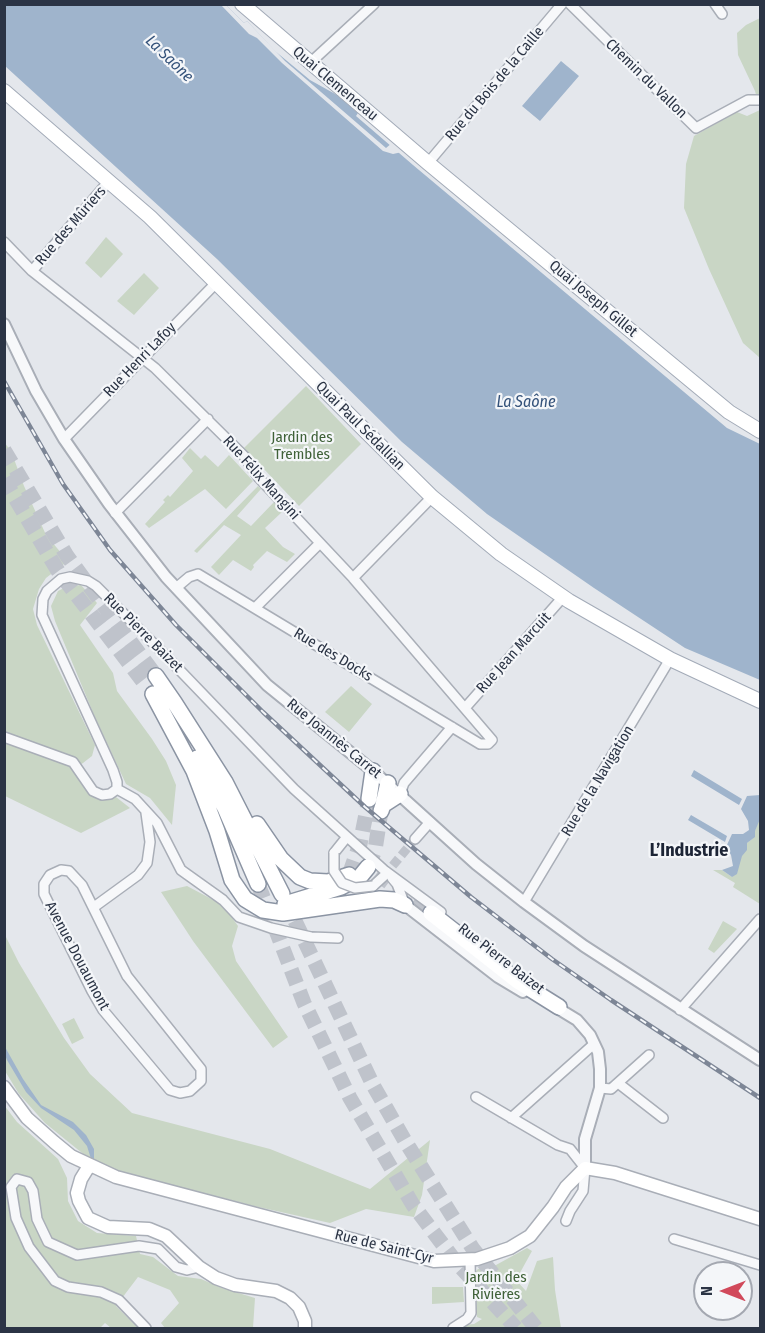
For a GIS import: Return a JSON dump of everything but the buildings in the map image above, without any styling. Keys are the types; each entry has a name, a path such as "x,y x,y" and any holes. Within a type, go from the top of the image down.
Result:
{"highway":[{"path":"151,685 190,726 281,859 292,871 303,879 321,882 334,881 349,875"},
{"path":"151,685 194,771 236,876 247,890 259,900 272,904 292,903 332,891 354,881 368,867"},
{"path":"151,685 217,792 258,884"},
{"path":"190,726 225,782 282,894"},
{"path":"373,771 378,805 394,789"},
{"path":"224,849 237,890 249,902 263,910 292,912 370,895 405,905"},
{"path":"431,913 519,982 559,1007"}],"main road":[{"name":"Quai Clemenceau","path":"242,4 428,163"},
{"name":"Quai Paul Sédallian","path":"4,91 109,181 217,282 432,497 501,554 563,597 670,659 760,701"},
{"name":"Quai Joseph Gillet","path":"428,163 729,412 760,431"},
{"name":"Rue de Saint-Cyr","path":"4,1087 40,1130 71,1156 89,1166 125,1179 434,1261 470,1260 510,1248 530,1236 566,1187 585,1168"},
{"path":"89,1166 81,1179 77,1193 88,1218 108,1227 148,1229 166,1236 199,1267 216,1278 235,1285 276,1291 290,1298 299,1307 305,1321 305,1329"},
{"path":"585,1168 615,1173 760,1219"}],"street":[{"path":"310,63 374,4"},
{"name":"Rue du Bois de la Caille","path":"428,163 562,4"},
{"name":"Chemin du Vallon","path":"570,4 696,128 748,100 760,100"},
{"path":"715,4 722,14"},
{"name":"Rue des Mûriers","path":"32,271 109,181"},
{"name":"Rue Félix Mangini","path":"4,242 32,271 142,358 208,419 248,460 259,478 353,578 492,740"},
{"name":"Rue Henri Lafoy","path":"64,438 217,282"},
{"name":"Rue Joannès Carret","path":"4,324 36,391 64,438 115,513 176,588 267,685 373,771 476,864 524,902 584,946 760,1060"},
{"path":"115,513 208,419"},
{"path":"353,578 432,497"},
{"path":"255,608 320,543"},
{"name":"Rue des Docks","path":"176,588 189,577 198,574 480,744 488,744 492,740"},
{"name":"Rue Pierre Baizet","path":"117,789 113,770 42,615 43,599 47,591 62,579 79,578 96,586 294,789 397,884 405,905 498,977 542,1002 559,1007"},
{"name":"Rue Jean Marcuit","path":"465,708 563,597"},
{"name":"Rue de la Navigation","path":"524,902 670,659"},
{"path":"394,789 404,783 452,726"},
{"path":"4,737 73,762 93,790 102,795 110,794 117,789 135,799 157,824 182,870 223,900 239,917 272,928 312,937 338,938"},
{"path":"94,907 138,874 147,862 150,842 146,813"},
{"path":"415,839 430,822"},
{"path":"346,838 334,853 334,871 342,883 370,895 384,873"},
{"name":"Avenue Douaumont","path":"55,871 69,871 82,885 94,907 119,964 201,1069 201,1081 190,1091 180,1093 170,1090 104,1010 92,991 44,894 44,884 50,874 55,871"},
{"name":"Rue Pierre Baizet","path":"384,873 406,885 548,995 559,1007 577,1020 590,1035 598,1052 600,1088 585,1139 585,1168"},
{"path":"680,1010 760,919"},
{"path":"511,1118 594,1044"},
{"path":"600,1088 611,1089 649,1055"},
{"path":"618,1083 663,1118"},
{"path":"476,1097 570,1149 585,1168 583,1191 566,1221"},
{"path":"146,1329 119,1300 101,1292 68,1287 55,1281 28,1247 16,1218 11,1187 17,1179 28,1182 33,1191 37,1219 48,1242 77,1256 139,1246 158,1249 176,1267 187,1270 199,1267"},
{"path":"674,1239 760,1265"},
{"path":"453,1329 467,1319 471,1312 470,1260"}],"green space":[{"path":"760,18 760,110 755,91 738,55 737,33"},
{"path":"760,110 760,358 743,343 684,208 686,164 694,136 737,112 747,116"},
{"path":"106,237 123,254 101,278 85,263"},
{"path":"144,273 159,288 134,315 117,301"},
{"name":"Jardin des Trembles","path":"306,386 361,444 299,506 244,448"},
{"path":"4,442 11,451 46,535 68,561 46,578 39,589 33,609 37,625 95,745 92,756 73,769 89,793 100,799 116,797 130,808 81,833 5,796"},
{"path":"190,448 201,459 205,455 218,467 229,455 253,481 226,509 205,489 149,528 145,524 165,502 163,500 168,495 170,497 193,471 182,458"},
{"path":"258,486 261,489 237,516 251,526 274,502 282,512 265,528 283,547 295,554 287,562 267,551 253,565 251,571 233,560 219,575 211,567 241,535 224,525 197,553 194,551"},
{"path":"81,585 97,603 80,625 113,673 117,691 166,761 176,785 172,825 150,798 126,784 55,621 51,606 58,591 68,586"},
{"path":"351,686 372,704 349,732 325,712"},
{"path":"759,819 760,904 733,887 735,883 713,870 722,870 732,877 747,843 752,839"},
{"path":"187,886 223,905 238,926 232,946 236,961 288,1037 273,1048 193,941 161,892"},
{"path":"723,921 737,929 714,953 708,949"},
{"path":"5,935 64,1038 90,1074 132,1113 270,1149 370,1189 430,1140 422,1195 414,1217 366,1209 330,1223 118,1171 87,1157 45,1123 19,1094 5,1071"},
{"path":"74,1018 84,1038 72,1044 62,1024"},
{"path":"4,1105 17,1122 58,1159 67,1178 68,1201 78,1221 97,1233 136,1236 140,1254 153,1257 178,1276 201,1279 255,1298 253,1328 165,1328 161,1323 179,1303 170,1290 138,1277 116,1306 138,1328 111,1328 105,1323 100,1328 5,1328"},
{"name":"Jardin des Rivières","path":"527,1248 532,1251 516,1280 526,1291 537,1261 553,1257 561,1328 458,1328 462,1325 474,1324 482,1319 477,1317 476,1271 496,1265"},
{"path":"432,1287 463,1287 464,1302 432,1304"}],"water":[{"name":"La Saône","path":"5,5 226,5 244,23 247,21 275,51 310,80 337,95 358,113 356,116 413,165 727,428 760,444 760,680 685,648 594,588 487,514 402,442 217,259 5,66"},
{"path":"561,61 579,76 540,121 522,106"},
{"path":"694,770 742,799 739,805 691,776"},
{"path":"760,795 760,819 755,837 747,843 747,850 742,856 737,874 732,877 722,870 733,866 731,855 726,847 732,834 743,834 749,830 748,821 741,809 747,796"},
{"path":"691,815 727,836 725,842 688,820"},
{"path":"5,1047 41,1105 73,1122 86,1135 94,1149 94,1160 91,1159 87,1146 74,1130 41,1108 26,1092 7,1060"}],"pier":[{"path":"221,5 226,5 244,23 247,21 285,61 386,148 392,143 402,152 393,154 383,151 282,63 257,38 249,34"}],"tunnel":[{"path":"4,450 67,556 156,676"},
{"path":"4,479 58,571 145,684"},
{"path":"349,875 360,844 369,799"},
{"path":"368,867 375,850 381,811"},
{"path":"384,876 415,839"},
{"path":"355,872 372,870 431,913"},
{"path":"258,884 304,1003 350,1098 413,1205 456,1262 516,1328"},
{"path":"285,900 373,1085 405,1141 473,1249 536,1328"}],"railway":[{"path":"4,381 63,484 110,550 176,625 263,712 365,807 471,897 552,959 760,1098"}],"district":[{"name":"L’Industrie","path":"689,851"}]}
